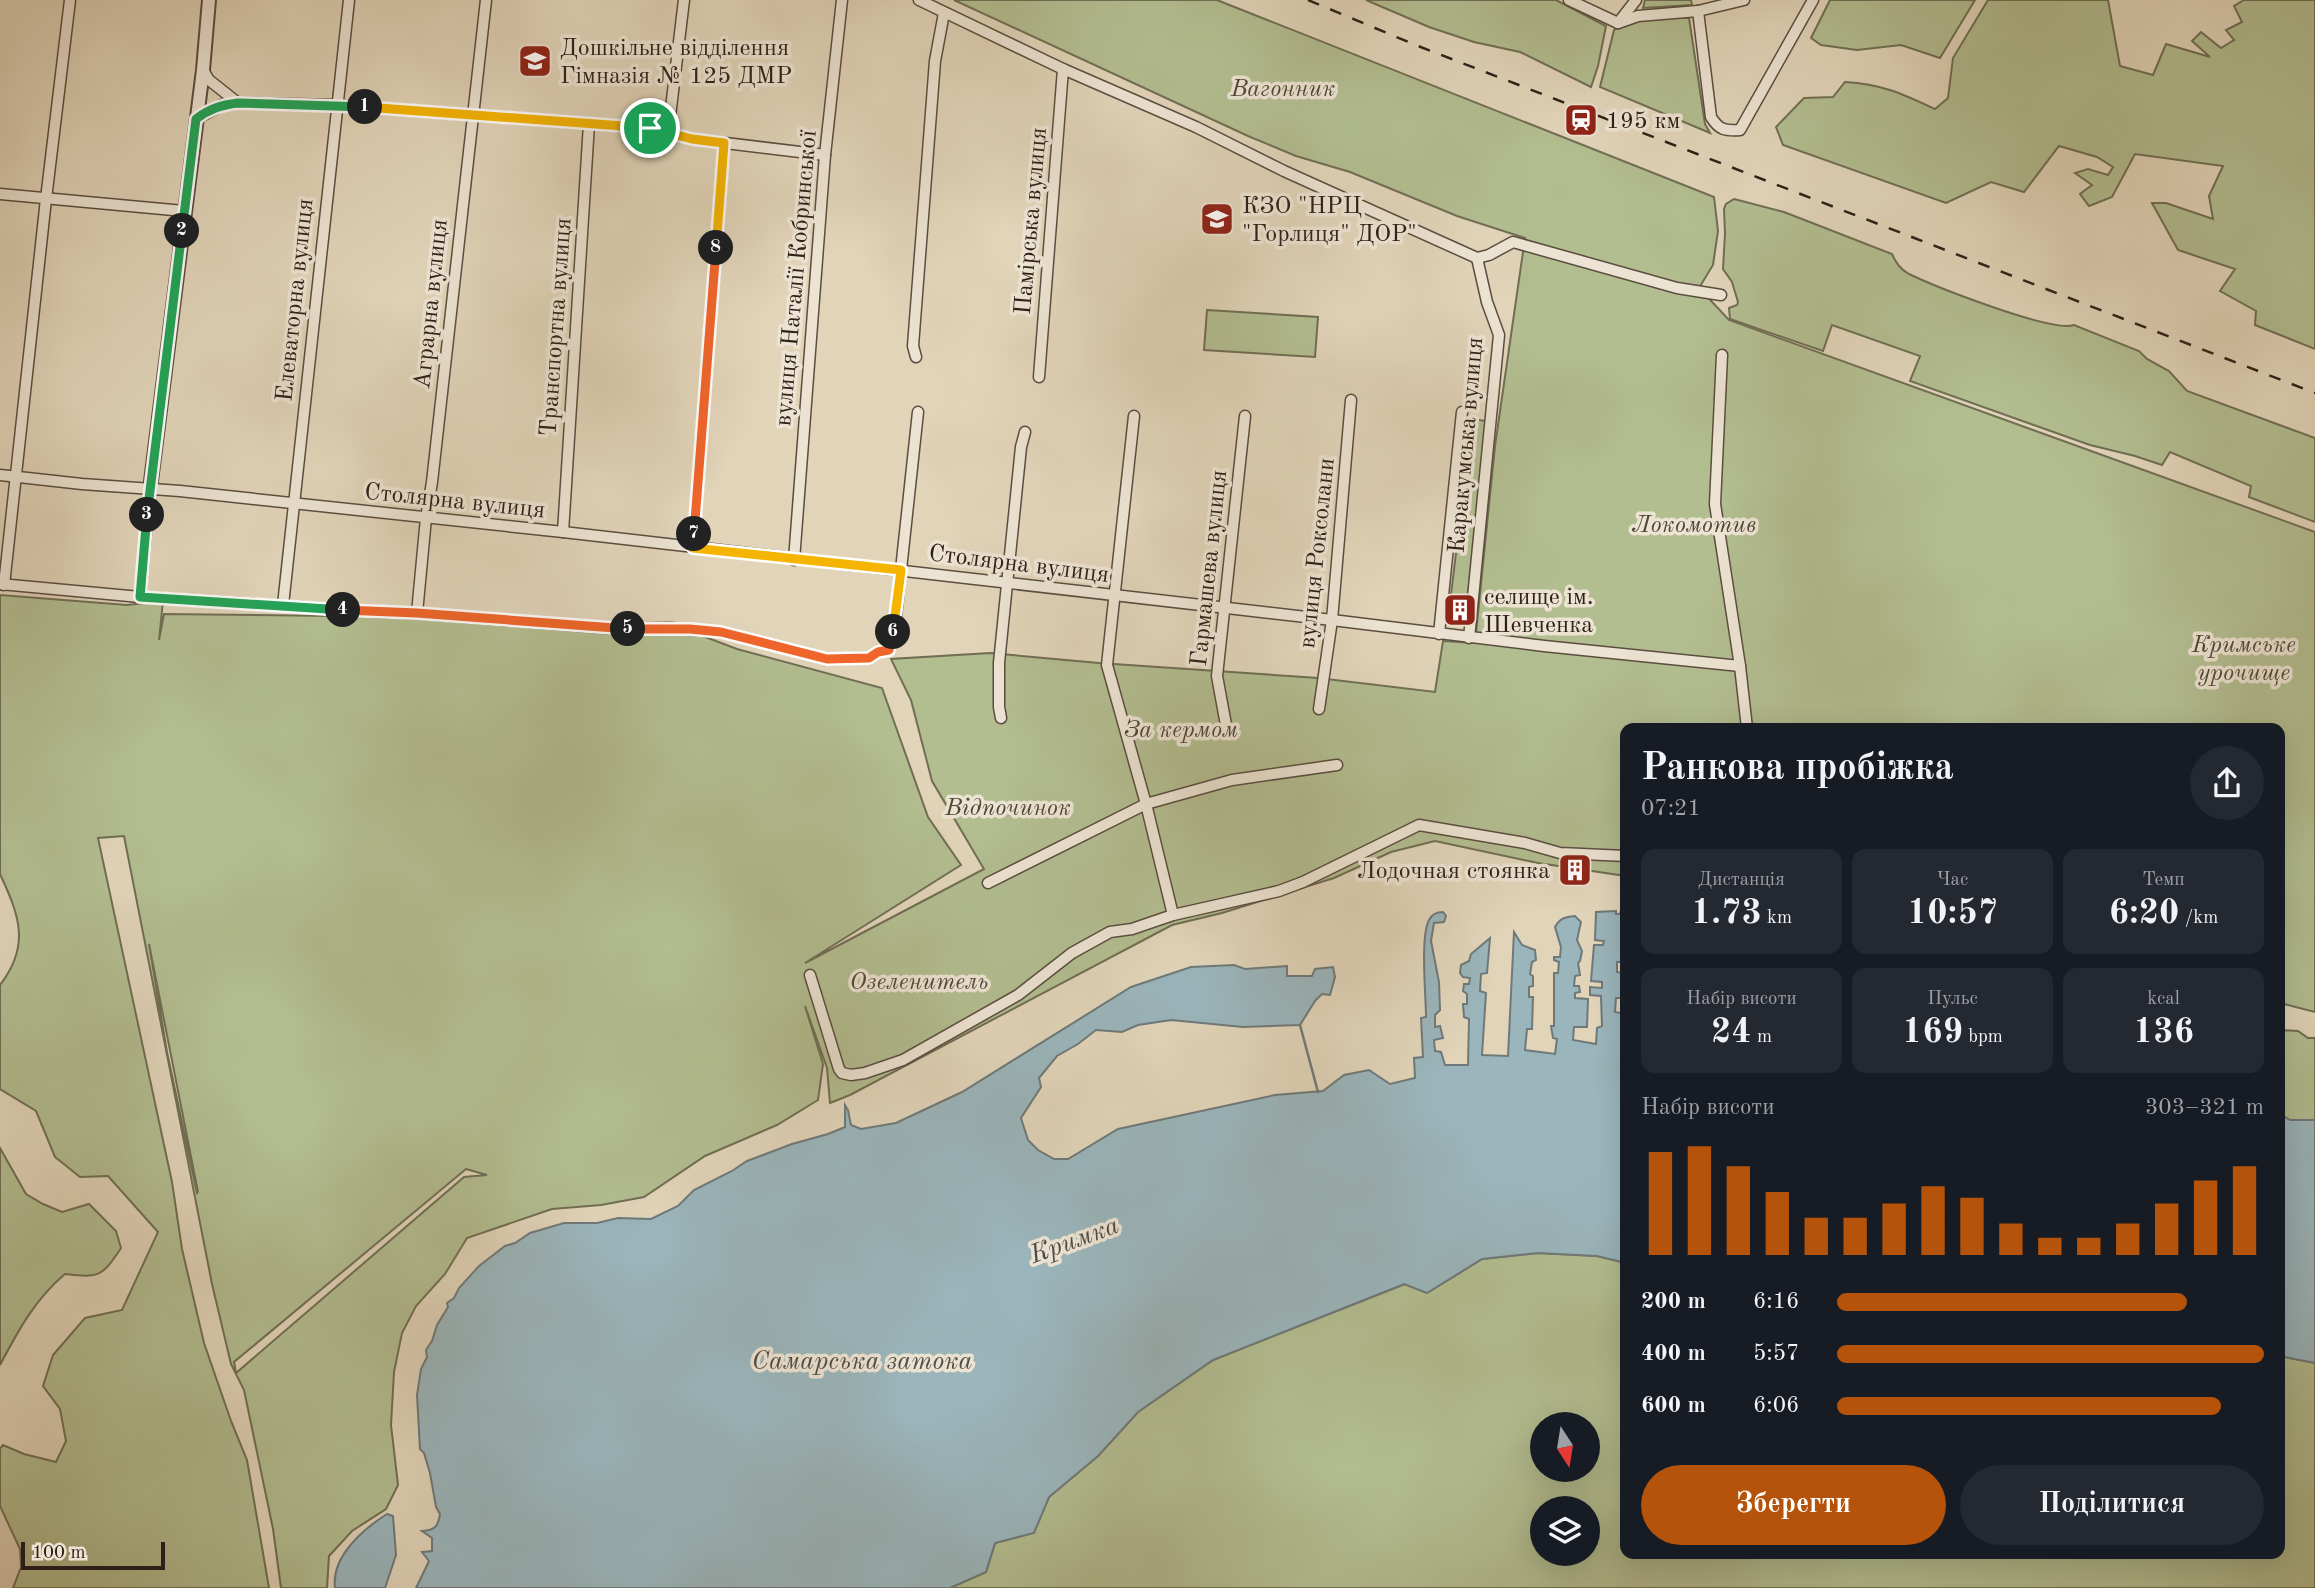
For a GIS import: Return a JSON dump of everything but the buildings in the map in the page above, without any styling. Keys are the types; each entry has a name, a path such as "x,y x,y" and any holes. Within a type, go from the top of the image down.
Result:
{"street":[{"path":"70,0 17,477 2,585 140,597 417,613 618,629 721,632 827,659 869,658 878,652 889,650 901,570 918,412"},
{"path":"140,597 150,489 203,70 209,0"},
{"name":"Елеваторна вулиця","path":"283,605 349,0"},
{"name":"Аграрна вулиця","path":"417,613 486,0"},
{"path":"668,133 684,0"},
{"name":"вулиця Наталії Кобринської","path":"794,560 825,155 842,0"},
{"path":"919,0 1063,69 1196,127 1284,172 1477,258 1489,255 1513,242 1677,288 1721,295"},
{"path":"1569,0 1618,23 1638,16 1698,11 1744,0"},
{"path":"1618,23 1636,0"},
{"path":"1698,11 1711,117 1716,127 1725,131 1740,130 1813,0"},
{"path":"916,357 913,346 936,61 944,13"},
{"name":"Памірська вулиця","path":"1039,377 1063,69"},
{"path":"203,70 209,80 238,103"},
{"path":"196,119 222,105 238,103 337,105 650,128 692,139 825,155"},
{"name":"Транспортна вулиця","path":"563,533 589,124"},
{"path":"693,548 724,143"},
{"path":"0,194 184,211"},
{"name":"Каракумська вулиця","path":"1469,638 1499,335 1487,302 1477,258"},
{"path":"1722,355 1715,504 1746,723"},
{"name":"вулиця Роксолани","path":"1319,709 1332,620 1351,400"},
{"name":"Каракумська вулиця","path":"1439,634 1462,412"},
{"path":"1134,416 1107,665 1146,804 1173,915"},
{"name":"Гармашева вулиця","path":"1226,725 1217,676 1245,416"},
{"path":"1001,718 999,663 1021,447 1025,432"},
{"name":"Столярна вулиця","path":"0,475 901,570 1469,638 1671,661 1740,666"},
{"path":"988,883 1146,804 1232,780 1337,765"},
{"path":"810,975 839,1069 850,1075 876,1070 903,1060 938,1041 1018,995 1059,962 1110,932 1132,929 1173,915 1279,891 1419,825 1525,843 1560,853 1620,856"}],"green space":[{"path":"954,0 1217,0 1714,197 1718,231 1713,265 1699,288 1729,320 2315,532 2315,1012 2285,1004 2285,723 1620,723 1620,875 1538,863 1435,841 1391,852 1334,878 1222,913 1172,925 850,1095 830,1103 827,1068 805,1006 823,1064 818,1100 777,1125 705,1156 644,1197 601,1205 552,1209 467,1238 445,1274 416,1306 402,1333 394,1372 391,1425 398,1485 386,1509 352,1531 329,1556 327,1588 281,1588 273,1529 244,1390 231,1364 212,1284 124,836 98,838 172,1182 182,1249 204,1343 247,1460 269,1588 13,1588 21,1567 20,1549 0,1506 0,1449 3,1445 24,1454 56,1462 66,1441 60,1409 43,1386 53,1355 85,1318 122,1310 158,1232 108,1176 80,1177 55,1157 36,1111 0,1089 0,985 16,957 19,930 17,917 0,874 0,595 127,605 163,601 159,640 164,614 412,617 687,630 737,649 882,688 928,817 961,865 805,963 984,869 932,781 911,700 891,659 990,653 1318,678 1435,692 1443,641 1475,643 1495,446 1525,238 1457,216 1350,172 1296,156","holes":["149,944 198,1192 167,1052","466,1169 487,1175 464,1177 236,1373 234,1362"]},
{"path":"1366,0 1556,0 1606,26 1591,87 1520,52 1474,42 1429,27"},
{"path":"1645,0 1691,0 1692,5 1643,8"},
{"path":"1830,0 1975,0 1940,58 1901,45 1857,50 1821,45 1811,38"},
{"path":"1988,0 2108,0 2120,66 2153,75 2166,44 2210,57 2192,41 2201,32 2221,48 2234,40 2226,30 2242,22 2234,6 2244,0 2315,0 2315,349 2255,325 2256,311 2220,291 2235,269 2178,250 2152,203 2166,203 2213,219 2209,196 2223,166 2135,154 2112,197 2089,206 2080,194 2092,185 2075,173 2088,169 2108,175 2113,167 2097,157 2059,146 2024,192 1991,182 1946,203 1783,145 1776,127 1804,98 1833,97 1845,82 1892,91 1935,109 1948,98 1953,58"},
{"path":"1654,17 1689,18 1705,124 1710,133 1600,87 1614,30"},
{"path":"1734,199 1784,212 1892,254 1899,266 1909,274 1966,298 2042,322 2062,326 2074,325 2139,351 2147,359 2169,371 2187,391 2315,438 2315,522 2249,497 2251,486 2170,452 2162,465 2090,445 1910,381 1920,356 1832,325 1823,351 1730,319 1729,308 1738,302 1732,282 1723,269 1724,209 1726,204"},
{"path":"1207,310 1318,317 1315,357 1204,350"},
{"path":"1472,419 1486,421 1467,604 1450,603"},
{"path":"2285,1030 2298,1031 2308,1038 2315,1038 2315,1120 2289,1120 2285,1117"},
{"path":"0,1148 26,1194 62,1212 89,1204 116,1231 121,1248 109,1265 99,1273 85,1276 65,1274 54,1284 28,1316 0,1365"},
{"path":"1538,1253 1597,1256 1620,1262 1620,1559 2285,1559 2285,1357 2315,1363 2315,1588 950,1588 986,1572 995,1543 1034,1532 1049,1497 1098,1456 1138,1412 1213,1360 1405,1284 1427,1293 1482,1259"}],"water":[{"name":"Самарська затока","path":"1616,911 1616,914 1620,914 1620,962 1617,962 1617,972 1620,972 1620,998 1616,998 1615,1012 1620,1013 1620,1262 1597,1256 1538,1253 1482,1259 1427,1293 1404,1284 1213,1360 1138,1412 1098,1456 1049,1497 1034,1533 995,1543 986,1572 950,1588 416,1588 429,1561 422,1552 432,1551 432,1538 422,1531 435,1527 440,1514 424,1453 420,1449 417,1395 421,1369 427,1357 426,1350 448,1307 447,1303 479,1266 505,1246 530,1233 564,1223 597,1223 618,1218 651,1219 678,1206 694,1190 747,1161 845,1127 845,1105 851,1125 861,1129 896,1123 962,1092 1131,987 1191,967 1234,965 1245,969 1287,966 1287,976 1312,976 1315,969 1333,967 1335,977 1330,995 1322,994 1315,1001 1300,1025 1243,1027 1171,1020 1138,1025 1122,1032 1096,1030 1057,1056 1039,1078 1041,1087 1021,1118 1028,1140 1038,1150 1054,1159 1068,1159 1118,1129 1275,1095 1323,1091 1344,1075 1369,1070 1390,1084 1415,1078 1414,1058 1423,1057 1421,1018 1426,1017 1426,928 1431,916 1438,912 1443,912 1446,916 1444,922 1434,923 1431,941 1439,982 1440,1010 1435,1015 1435,1027 1440,1026 1443,1038 1434,1040 1435,1051 1441,1052 1445,1065 1468,1065 1469,1019 1464,1017 1463,1004 1467,1004 1467,994 1463,991 1464,984 1469,984 1470,978 1463,977 1460,973 1461,965 1469,961 1471,954 1490,938 1487,973 1481,974 1480,991 1486,993 1482,1055 1508,1056 1514,932 1522,945 1535,950 1536,960 1532,962 1530,974 1533,976 1533,986 1529,987 1529,997 1533,997 1532,1029 1527,1029 1525,1050 1555,1054 1557,1039 1553,1038 1551,1026 1554,1026 1554,973 1558,973 1559,962 1554,960 1554,957 1560,957 1561,947 1555,927 1561,920 1571,916 1581,922 1577,940 1582,951 1578,963 1580,975 1575,976 1574,986 1579,986 1580,992 1575,993 1575,998 1588,999 1587,1027 1574,1027 1573,1040 1596,1044 1597,1028 1602,1026 1601,996 1590,995 1590,987 1602,988 1602,982 1591,981 1594,945 1603,945 1604,941 1595,940 1596,912"},
{"path":"2285,1117 2290,1120 2315,1120 2315,1363 2285,1357"},
{"path":"387,1514 393,1516 396,1555 385,1588 335,1588 338,1566 350,1545"}],"waterway":[{"path":"1300,1025 1318,1092"}],"railway":[{"path":"1308,0 1418,46 2315,393"}],"place":[{"name":"Дошкільне відділення Гімназія № 125 ДМР","path":"535,61"},
{"name":"195 км","path":"1581,120"},
{"name":"КЗО \"НРЦ \"Горлиця\" ДОР\"","path":"1217,219"},
{"name":"селище ім. Шевченка","path":"1460,610"},
{"name":"Лодочная стоянка","path":"1575,870"}],"route":[{"path":"238,103 337,105 650,128 692,139 724,143 693,548 901,570 889,650 878,652 869,658 827,659 721,632 690,629 618,629 417,613 140,597 150,489 196,119 222,105 238,103"}],"park label":[{"name":"Вагонник","path":"1283,88"},
{"name":"Локомотив","path":"1694,524"},
{"name":"Кримське урочище","path":"2244,658"},
{"name":"За кермом","path":"1181,729"},
{"name":"Відпочинок","path":"1008,807"},
{"name":"Озеленитель","path":"919,981"}],"water label":[{"name":"Кримка","path":"1074,1239"}]}
